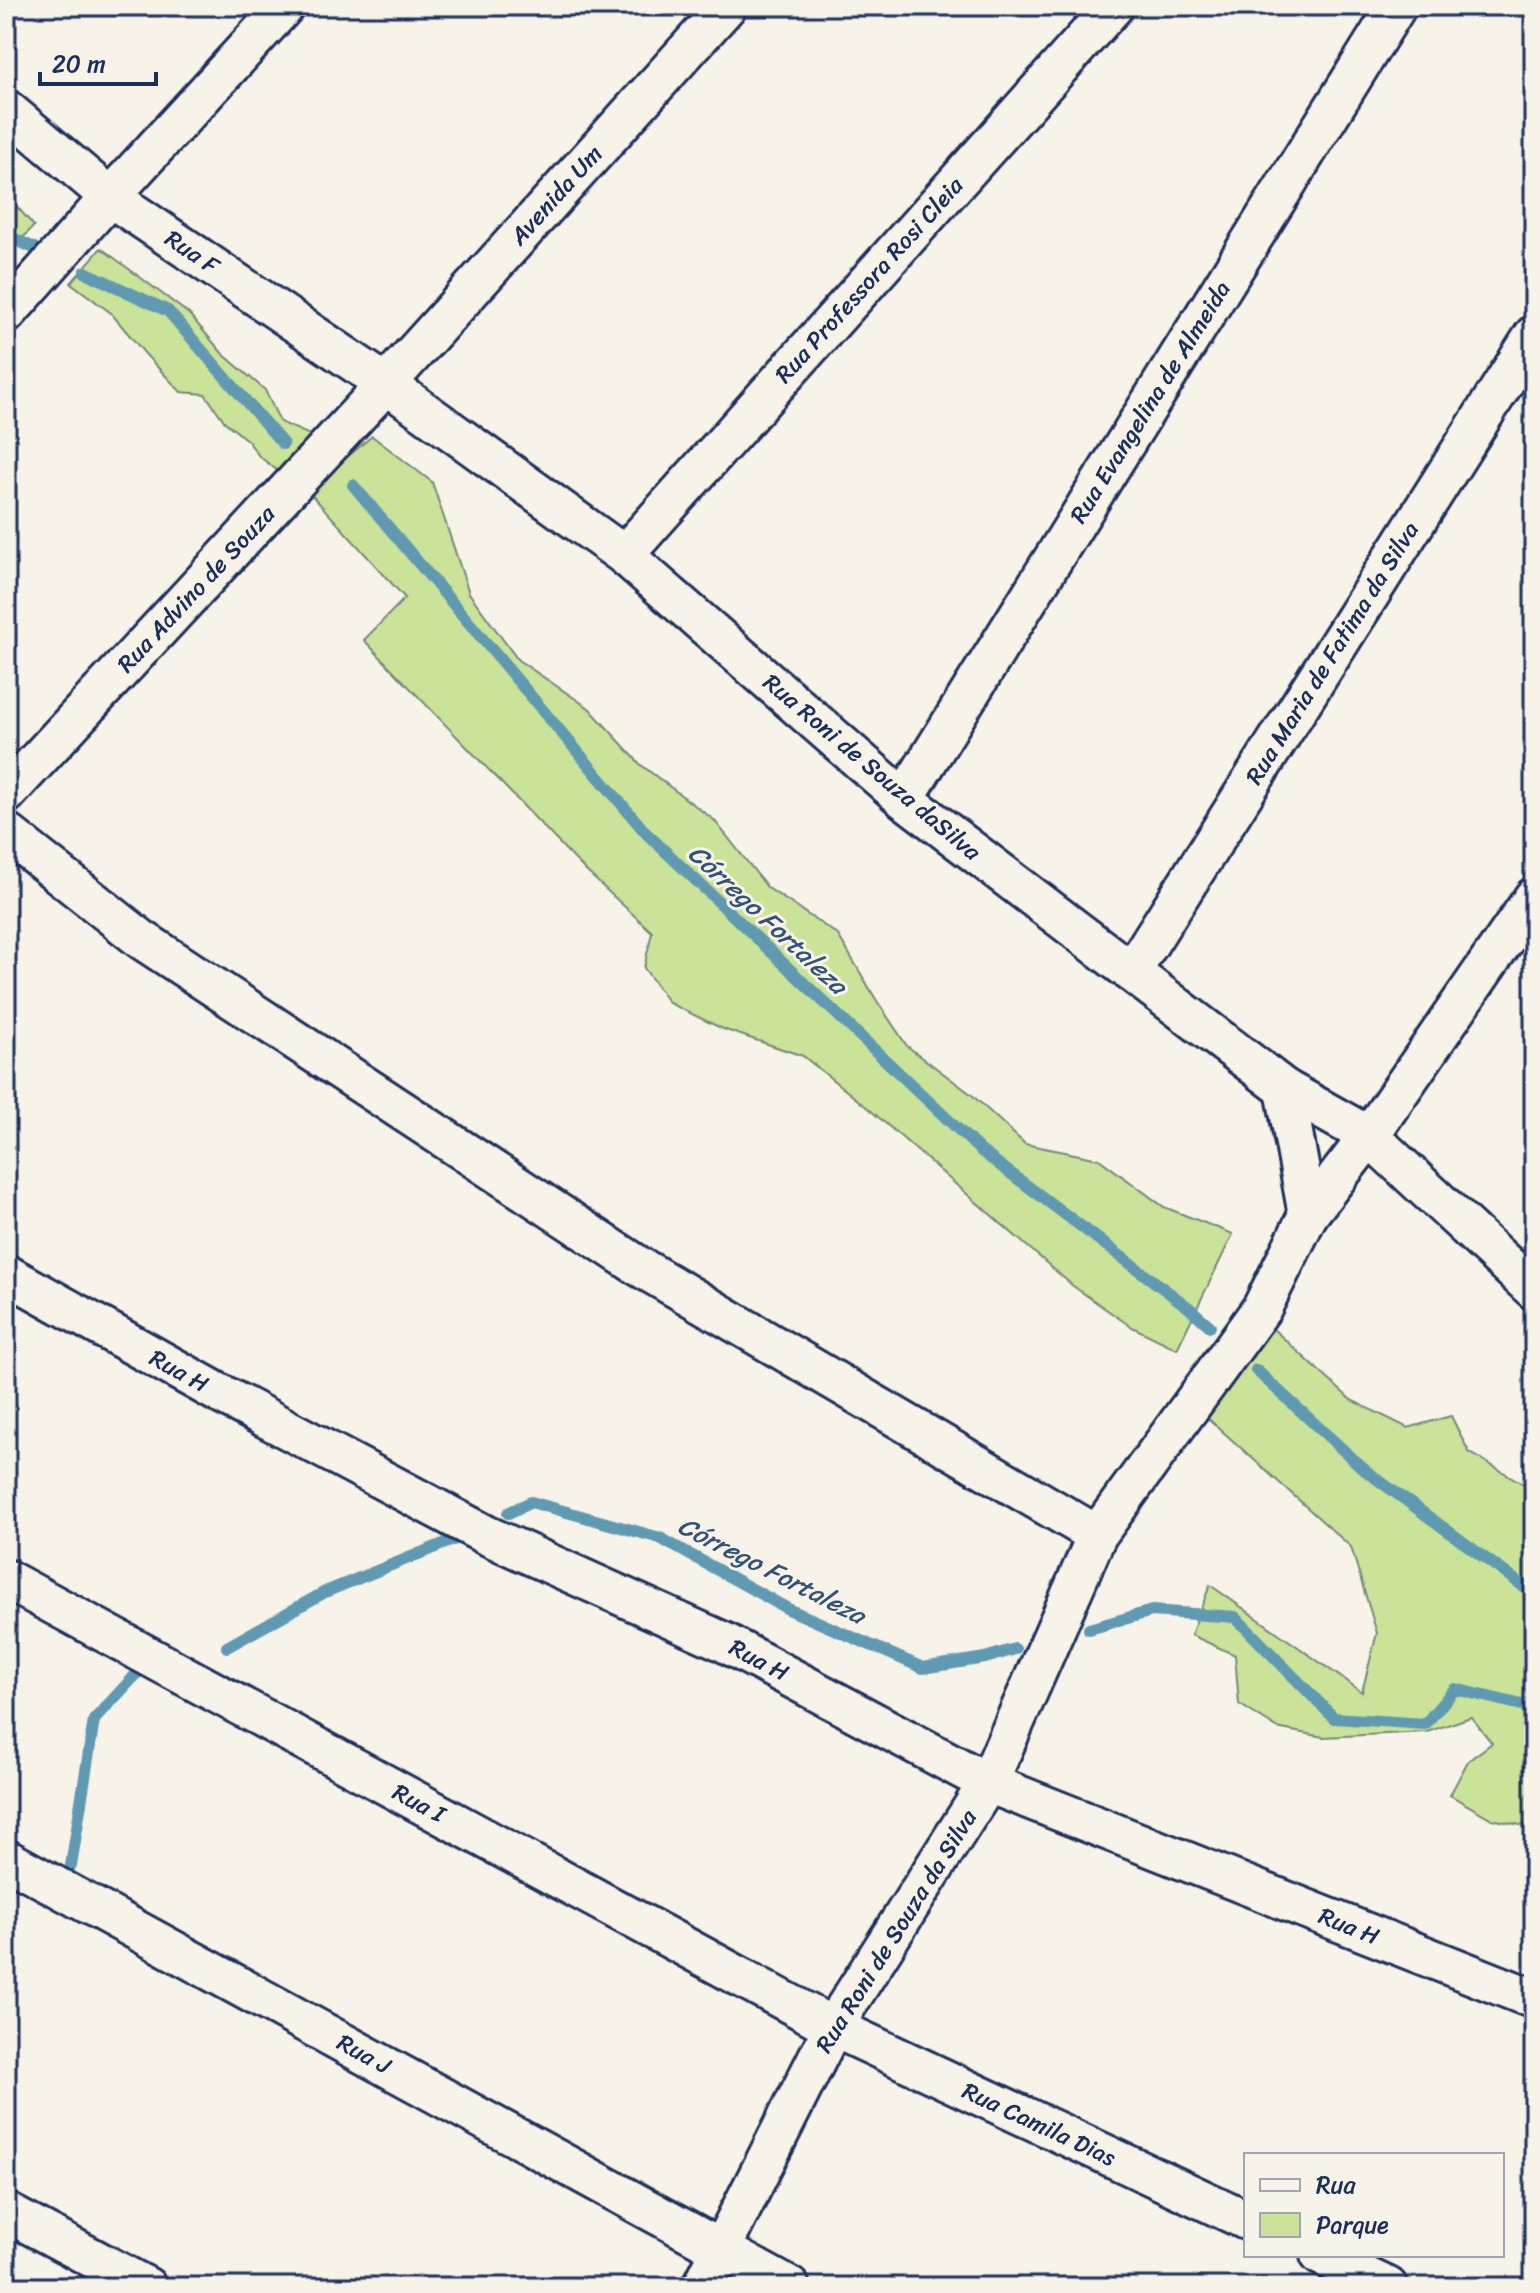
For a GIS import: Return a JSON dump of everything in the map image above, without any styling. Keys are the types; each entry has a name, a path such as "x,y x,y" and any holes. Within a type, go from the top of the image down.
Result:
{"street":[{"path":"6,314 285,6"},
{"name":"Avenida Um","path":"386,384 727,6"},
{"name":"Rua Professora Rosi Cleia","path":"624,555 1114,6"},
{"name":"Rua Evangelina de Almeida","path":"904,799 1397,6"},
{"name":"Rua F","path":"6,109 110,197 386,384"},
{"name":"Rua Maria de Fatima da Silva","path":"1131,972 1534,335"},
{"name":"Rua Roni de Souza daSilva","path":"386,384 624,555 904,799 1285,1089 1369,1136 1534,1290"},
{"name":"Rua Advino de Souza","path":"6,794 386,384"},
{"path":"6,832 141,939 637,1265 1097,1535"},
{"path":"1369,1136 1534,897"},
{"path":"1285,1089 1308,1215"},
{"name":"Rua Roni de Souza da Silva","path":"702,2287 833,2027 988,1783 1097,1535 1262,1308 1308,1215 1369,1136"},
{"name":"Rua H","path":"6,1274 217,1392 486,1535 724,1642 988,1783 1534,1999"},
{"name":"Rua I","path":"6,1579 833,2027"},
{"name":"Rua J","path":"6,1859 790,2287"},
{"name":"Rua Camila Dias","path":"833,2027 1244,2219"},
{"path":"6,2212 147,2287"},
{"path":"1324,2257 1388,2287"}],"green space":[{"path":"6,194 34,226 6,256"},
{"path":"101,248 189,314 223,354 265,390 280,422 317,438 283,475 225,422 205,394 181,392 111,313 71,283"},
{"path":"372,436 432,482 469,593 518,660 589,708 641,765 714,820 768,888 838,935 907,1046 972,1095 1025,1144 1099,1159 1164,1207 1233,1234 1177,1349 1130,1326 1073,1286 869,1109 803,1056 723,1029 669,1003 644,968 652,932 585,870 364,640 405,598 308,491"},
{"path":"1271,1327 1351,1400 1408,1428 1451,1416 1469,1452 1534,1490 1534,1828 1492,1819 1450,1795 1468,1761 1492,1743 1471,1717 1427,1732 1323,1737 1277,1728 1239,1704 1235,1655 1191,1635 1210,1585 1362,1692 1377,1633 1351,1547 1202,1413"}],"waterway":[{"name":"Córrego Fortaleza","path":"6,235 34,248"},
{"name":"Córrego Fortaleza","path":"85,272 168,311 283,444"},
{"name":"Córrego Fortaleza","path":"353,485 646,833 981,1151 1210,1326"},
{"name":"Córrego Fortaleza","path":"1256,1370 1366,1471 1534,1594"},
{"name":"Córrego Fortaleza","path":"508,1513 531,1502 660,1538 788,1609 923,1668 985,1658 1015,1649"},
{"name":"Córrego Fortaleza","path":"227,1647 325,1592 453,1540"},
{"name":"Córrego Fortaleza","path":"1089,1629 1152,1611 1235,1617 1334,1718 1425,1724 1455,1689 1534,1708"},
{"name":"Córrego Fortaleza","path":"71,1866 94,1720 142,1668"}]}
